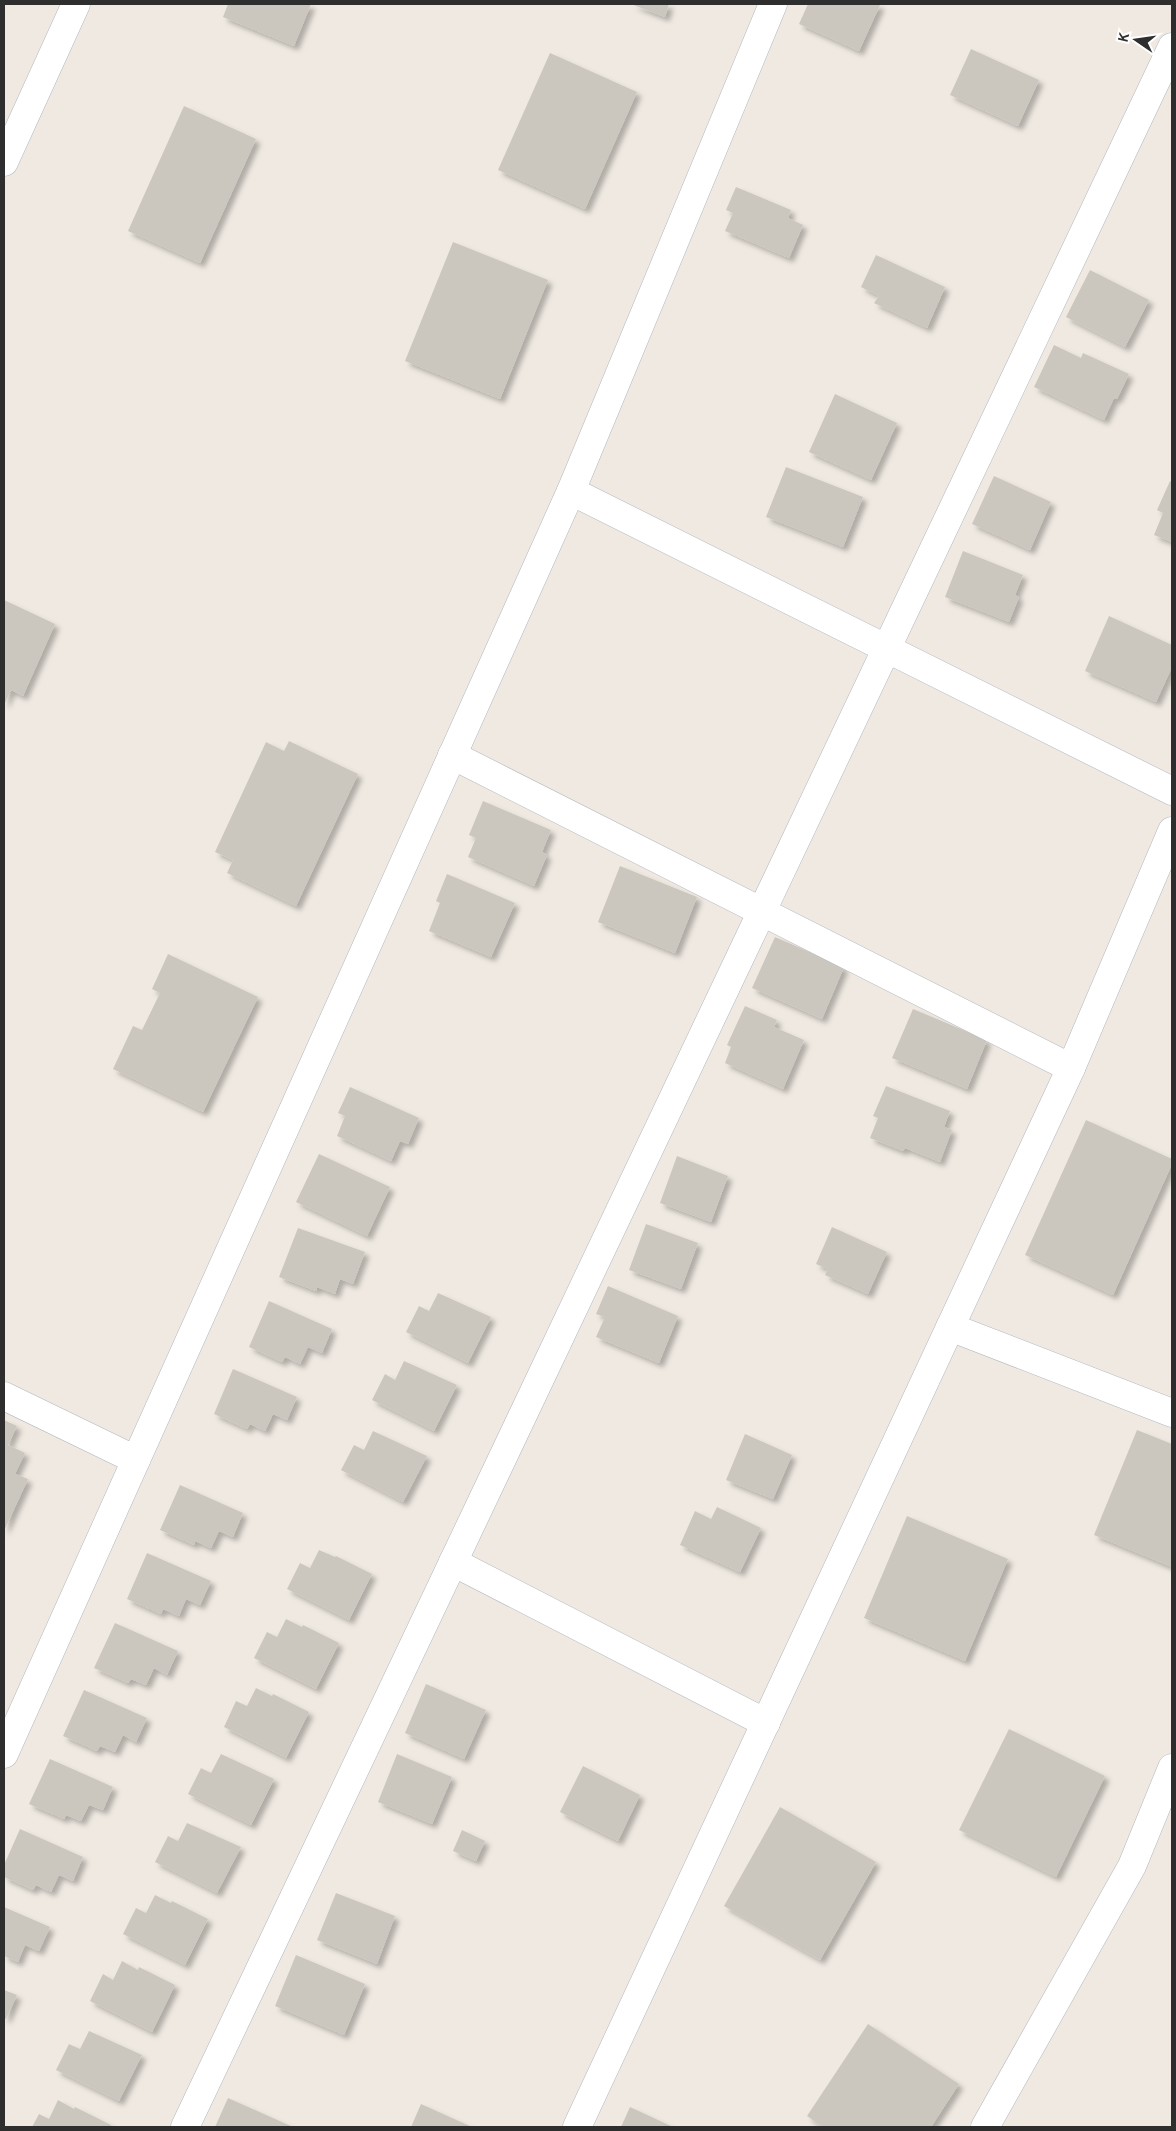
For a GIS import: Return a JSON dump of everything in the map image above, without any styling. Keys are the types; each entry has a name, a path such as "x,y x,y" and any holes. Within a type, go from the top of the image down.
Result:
{"street":[{"path":"4,162 76,4"},
{"path":"4,1754 571,491 772,4"},
{"path":"185,2127 1172,47"},
{"path":"571,491 1172,791"},
{"path":"452,755 762,910 1071,1068"},
{"path":"577,2127 1071,1068 1172,832"},
{"path":"950,1327 1172,1413"},
{"path":"4,1396 136,1460"},
{"path":"453,1562 766,1722"},
{"path":"985,2127 1132,1866 1172,1768"}],"building":[{"path":"228,4 311,4 294,46 223,17"},
{"path":"631,4 669,4 665,17"},
{"path":"808,4 880,5 859,51 799,24"},
{"path":"971,49 1039,80 1018,126 950,95"},
{"path":"550,53 637,92 585,209 498,170"},
{"path":"184,106 256,139 200,263 128,231"},
{"path":"736,187 791,210 788,218 803,225 789,258 725,231 733,213 726,210"},
{"path":"453,242 548,280 500,399 405,361"},
{"path":"876,255 945,287 927,328 874,303 879,296 861,287"},
{"path":"1090,270 1149,300 1125,347 1066,317"},
{"path":"1054,345 1081,358 1083,353 1129,374 1117,399 1114,398 1104,420 1034,387"},
{"path":"835,394 897,423 871,480 809,452"},
{"path":"786,467 863,497 843,547 766,517"},
{"path":"994,476 1051,502 1030,550 972,524"},
{"path":"1170,481 1172,482 1172,542 1154,535 1163,513 1157,510"},
{"path":"963,551 1023,575 1015,595 1019,597 1009,622 945,597"},
{"path":"4,600 55,624 23,696 11,690 4,705"},
{"path":"1109,616 1172,645 1172,667 1156,702 1085,671"},
{"path":"289,741 358,774 296,906 227,873 233,860 215,852 266,742 284,751"},
{"path":"483,801 551,830 542,852 547,855 534,886 468,857 476,838 469,835"},
{"path":"620,866 697,897 675,953 598,922"},
{"path":"447,874 515,903 491,957 429,931 440,903 436,901"},
{"path":"775,937 844,967 822,1019 752,988"},
{"path":"168,954 258,997 203,1112 113,1069 133,1026 142,1030 160,993 152,989"},
{"path":"745,1006 777,1020 774,1027 804,1040 783,1089 725,1063 731,1047 727,1045"},
{"path":"913,1009 987,1040 967,1089 892,1058"},
{"path":"886,1086 950,1111 944,1127 952,1130 940,1162 905,1148 903,1151 870,1138 878,1118 873,1116"},
{"path":"350,1087 419,1118 408,1144 400,1141 391,1161 337,1136 345,1116 338,1113"},
{"path":"1086,1120 1172,1159 1172,1164 1113,1295 1025,1255"},
{"path":"319,1154 390,1187 367,1236 296,1202"},
{"path":"677,1156 728,1176 711,1222 660,1203"},
{"path":"646,1224 698,1243 681,1289 629,1270"},
{"path":"832,1227 887,1252 868,1294 825,1275 828,1269 816,1264"},
{"path":"298,1228 365,1252 353,1284 340,1279 335,1294 317,1287 316,1291 279,1277"},
{"path":"608,1286 678,1316 659,1363 596,1337 605,1317 596,1314"},
{"path":"438,1293 491,1317 468,1363 406,1332 419,1306 429,1311"},
{"path":"269,1301 332,1329 322,1353 308,1347 300,1364 285,1357 282,1362 249,1347"},
{"path":"404,1361 457,1385 434,1431 372,1400 385,1374 395,1380"},
{"path":"233,1369 297,1397 287,1420 273,1414 265,1431 250,1424 247,1429 214,1414"},
{"path":"4,1420 17,1426 8,1445 25,1453 15,1474 28,1479 4,1531"},
{"path":"1137,1430 1172,1444 1172,1567 1094,1535"},
{"path":"373,1431 427,1456 403,1502 341,1470 354,1445 364,1450"},
{"path":"745,1434 792,1455 773,1499 726,1480"},
{"path":"180,1485 243,1513 233,1537 219,1531 211,1548 195,1541 194,1545 160,1530"},
{"path":"717,1507 761,1528 740,1572 680,1545 695,1511 711,1519"},
{"path":"907,1516 1008,1559 965,1661 864,1618"},
{"path":"319,1550 336,1556 372,1574 349,1620 287,1589 300,1563 310,1568"},
{"path":"147,1553 211,1581 200,1605 186,1599 179,1616 163,1609 161,1614 127,1599"},
{"path":"286,1619 302,1627 303,1625 339,1643 316,1689 254,1658 267,1632 277,1637"},
{"path":"115,1623 178,1651 167,1675 154,1668 146,1685 131,1679 128,1683 94,1668"},
{"path":"426,1684 486,1710 464,1759 405,1733"},
{"path":"256,1688 272,1696 273,1694 309,1712 286,1758 224,1727 236,1701 247,1706"},
{"path":"84,1690 147,1718 136,1742 123,1735 115,1752 100,1746 97,1751 63,1736"},
{"path":"1009,1729 1105,1776 1056,1877 959,1830"},
{"path":"221,1754 274,1779 251,1825 188,1794 201,1768 211,1773"},
{"path":"397,1754 452,1777 432,1824 378,1802"},
{"path":"50,1759 113,1787 103,1810 89,1805 81,1821 66,1815 64,1819 29,1804"},
{"path":"583,1766 640,1795 618,1841 560,1812"},
{"path":"780,1807 876,1862 820,1960 724,1906"},
{"path":"187,1823 241,1847 217,1893 155,1862 168,1836 178,1841"},
{"path":"20,1829 83,1857 73,1881 59,1875 51,1892 36,1885 33,1890 4,1877 4,1865"},
{"path":"462,1830 485,1841 476,1861 453,1851"},
{"path":"336,1893 395,1916 377,1964 317,1940"},
{"path":"155,1895 171,1903 172,1901 208,1919 185,1965 123,1934 136,1908 146,1913"},
{"path":"4,1907 50,1927 39,1951 25,1945 18,1962 4,1956"},
{"path":"296,1955 365,1984 344,2035 275,2006"},
{"path":"122,1961 138,1970 139,1967 175,1985 152,2032 90,2001 103,1974 113,1980"},
{"path":"4,1990 17,1995 6,2019 4,2018"},
{"path":"868,2024 959,2084 931,2127 823,2127 807,2116"},
{"path":"89,2031 142,2055 119,2101 56,2070 69,2044 80,2049"},
{"path":"228,2098 293,2127 215,2127"},
{"path":"58,2100 111,2125 110,2127 32,2127 39,2114 49,2119"},
{"path":"421,2104 472,2127 411,2127"},
{"path":"630,2107 673,2127 621,2127"}]}
